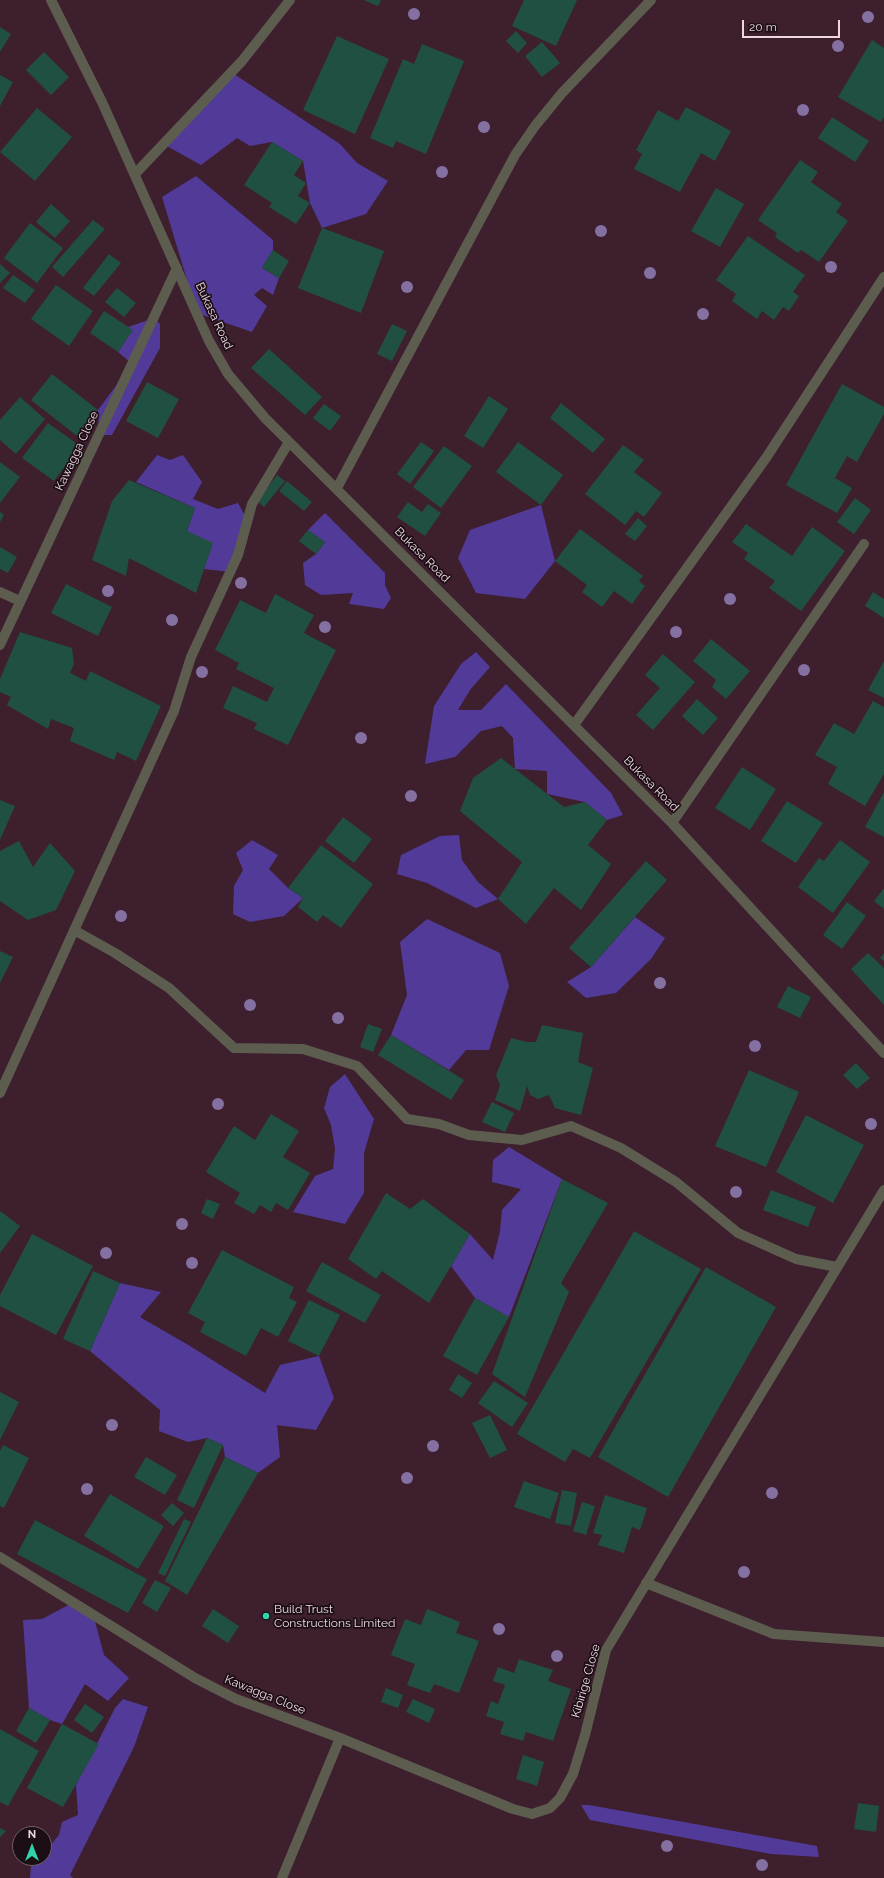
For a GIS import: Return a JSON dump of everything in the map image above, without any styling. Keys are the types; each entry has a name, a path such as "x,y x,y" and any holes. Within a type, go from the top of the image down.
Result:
{"street":[{"name":"Bukasa Road","path":"51,0 102,102 209,341 228,374 265,418 672,823 884,1053"},
{"path":"135,174 242,61 290,0"},
{"path":"337,488 515,155 535,126 562,94 650,0"},
{"name":"Kawagga Close","path":"0,645 177,268"},
{"path":"574,725 766,458 884,277"},
{"path":"0,1092 174,711 191,657 238,556 252,504 290,442"},
{"path":"672,823 864,544"},
{"path":"0,592 20,602"},
{"path":"74,930 115,953 169,988 234,1048 303,1049 357,1066 407,1119 439,1124 469,1136 522,1140 571,1126 621,1148 676,1182 738,1233 796,1259 837,1268"},
{"name":"Kibirige Close","path":"472,1792 513,1809 532,1814 550,1808 560,1798 573,1774 585,1736 606,1650 884,1190"},
{"name":"Kawagga Close","path":"0,1557 195,1678 236,1699 340,1738 472,1792"},
{"path":"646,1583 774,1634 884,1642"},
{"path":"282,1878 340,1738"}],"shaded area":[{"path":"231,72 340,144 357,163 388,181 366,214 322,228 310,203 303,161 272,142 250,146 237,138 201,165 163,144"},
{"path":"196,176 273,240 273,250 262,268 279,278 273,295 262,288 254,295 267,306 252,332 197,313 162,197"},
{"path":"154,318 160,324 160,348 112,435 99,435 98,410 132,364 118,352 132,331 128,327"},
{"path":"157,455 170,460 183,455 202,482 193,499 218,509 238,503 248,521 231,572 204,569 187,531 195,508 136,482"},
{"path":"541,505 555,561 525,599 476,593 458,558 470,530"},
{"path":"325,513 385,573 385,585 391,598 384,609 349,604 353,593 321,595 305,585 303,563 316,554 325,542 308,530"},
{"path":"476,652 490,667 470,690 458,710 481,710 506,684 611,793 623,815 607,820 585,802 547,794 547,771 515,769 513,738 502,726 481,731 455,757 425,764 434,706 461,664"},
{"path":"459,835 462,860 478,882 498,899 476,908 427,883 397,874 401,855 440,836"},
{"path":"252,840 278,855 269,869 288,888 303,898 284,916 250,922 233,914 234,886 243,870 236,853"},
{"path":"635,917 665,938 651,959 616,993 586,998 567,982 591,967"},
{"path":"427,919 500,953 509,986 489,1050 466,1050 449,1070 391,1035 407,995 400,942"},
{"path":"345,1074 374,1119 364,1153 364,1193 345,1224 293,1212 315,1176 333,1169 335,1149 331,1125 324,1108 330,1087"},
{"path":"509,1147 562,1179 509,1317 475,1298 451,1266 470,1234 493,1260 500,1231 502,1210 521,1189 492,1182 493,1160"},
{"path":"120,1283 161,1292 140,1317 265,1393 280,1365 319,1356 334,1398 316,1430 277,1425 280,1457 258,1473 225,1457 223,1445 207,1438 188,1442 159,1431 160,1410 90,1351"},
{"path":"74,1602 93,1614 104,1655 129,1678 108,1701 85,1684 62,1724 50,1720 29,1708 23,1620 42,1619"},
{"path":"123,1699 148,1707 134,1747 70,1875 73,1878 30,1878 31,1866 52,1866 52,1843 59,1835 62,1822 78,1815 76,1785 115,1708"},
{"path":"581,1805 589,1805 817,1846 819,1857 771,1854 590,1820"}],"building":[{"path":"364,0 381,0 378,6"},
{"path":"524,0 577,0 556,46 512,26"},
{"path":"0,27 11,34 0,52"},
{"path":"516,31 527,43 518,53 506,41"},
{"path":"337,36 389,59 355,134 303,110"},
{"path":"872,40 884,48 884,117 881,122 838,97"},
{"path":"542,42 560,63 542,77 525,56"},
{"path":"422,44 464,61 426,154 396,141 393,148 370,138 403,59 414,64"},
{"path":"44,52 69,77 51,95 26,70"},
{"path":"0,75 13,82 0,106"},
{"path":"686,107 731,131 715,161 701,153 680,192 634,169 642,154 636,150 658,110 678,121"},
{"path":"37,108 72,137 35,181 0,152"},
{"path":"832,117 869,141 855,162 818,138"},
{"path":"272,142 303,161 294,175 306,183 298,196 310,203 296,224 269,207 272,203 244,185"},
{"path":"800,160 818,172 811,182 842,204 836,212 848,221 819,262 801,250 798,253 775,237 777,233 758,220"},
{"path":"716,188 744,204 720,247 691,231"},
{"path":"51,204 70,221 55,238 36,222"},
{"path":"93,220 105,229 63,277 52,267"},
{"path":"30,223 63,248 37,283 4,258"},
{"path":"322,228 384,251 361,313 298,288"},
{"path":"748,236 805,275 793,292 799,296 789,311 783,307 774,320 762,311 757,319 732,301 736,294 716,280"},
{"path":"273,250 289,261 279,278 262,268"},
{"path":"109,254 121,263 94,296 83,288"},
{"path":"0,264 10,273 0,283"},
{"path":"13,275 35,290 25,303 3,288"},
{"path":"56,285 93,311 69,346 31,319"},
{"path":"117,288 136,303 124,317 105,302"},
{"path":"104,311 133,330 118,352 90,333"},
{"path":"392,324 407,331 392,361 377,354"},
{"path":"269,349 322,397 305,415 251,368"},
{"path":"52,374 98,410 77,436 31,400"},
{"path":"147,382 179,399 158,438 126,421"},
{"path":"842,384 884,407 884,414 857,462 847,456 835,478 852,488 837,513 786,485"},
{"path":"489,396 508,409 483,448 464,436"},
{"path":"20,397 45,419 16,454 0,440 0,420"},
{"path":"561,403 605,439 593,453 550,418"},
{"path":"324,404 341,416 330,431 313,418"},
{"path":"48,423 80,446 54,481 22,458"},
{"path":"421,442 434,451 410,484 397,474"},
{"path":"518,442 563,475 541,505 496,472"},
{"path":"623,445 644,460 634,472 662,493 644,517 636,511 625,525 585,494"},
{"path":"444,446 472,466 441,508 413,487"},
{"path":"0,462 20,477 0,503"},
{"path":"277,475 285,481 264,507 257,501"},
{"path":"129,480 195,508 187,531 213,543 196,593 129,558 126,576 92,560 112,501"},
{"path":"287,481 312,502 304,511 279,491"},
{"path":"855,498 871,510 854,534 837,522"},
{"path":"408,502 422,512 428,504 441,513 425,536 397,517"},
{"path":"0,512 4,515 0,522"},
{"path":"638,518 647,526 635,541 625,534"},
{"path":"746,524 792,556 812,527 845,551 801,611 769,588 775,581 744,559 748,553 732,542"},
{"path":"580,529 643,576 639,581 645,586 632,604 614,591 602,607 582,592 587,585 555,561"},
{"path":"308,530 325,542 316,554 299,541"},
{"path":"0,547 17,557 8,573 0,569"},
{"path":"66,584 112,607 98,636 51,613"},
{"path":"873,592 884,599 884,618 865,606"},
{"path":"275,594 314,615 304,633 336,650 288,745 254,729 257,723 223,708 233,686 267,702 274,688 236,669 239,663 215,650 240,600 266,613"},
{"path":"20,632 72,648 74,664 70,673 86,681 90,671 161,706 136,761 117,752 114,760 70,741 74,728 51,719 48,729 7,705 11,697 0,692 0,679"},
{"path":"711,639 750,671 726,699 712,687 716,680 693,661"},
{"path":"663,654 695,682 653,730 636,715 660,688 645,675"},
{"path":"884,661 884,698 868,690"},
{"path":"697,699 718,718 703,735 682,716"},
{"path":"873,701 884,707 884,774 865,806 828,784 837,767 815,755 834,723 854,734"},
{"path":"501,758 564,807 585,802 607,820 588,845 611,864 581,910 554,888 526,924 498,899 522,862 460,811 473,778"},
{"path":"742,767 776,789 750,830 715,808"},
{"path":"884,792 884,837 865,827"},
{"path":"0,800 15,806 0,840"},
{"path":"787,801 823,823 796,863 761,841"},
{"path":"343,817 372,839 354,863 325,841"},
{"path":"840,840 870,862 833,913 798,887 819,858 824,861"},
{"path":"19,841 33,867 50,843 75,871 56,910 28,920 0,901 0,851"},
{"path":"321,845 373,884 341,928 323,915 317,922 298,907 303,898 288,888"},
{"path":"646,861 667,880 591,967 569,948"},
{"path":"884,888 884,909 874,901"},
{"path":"847,902 866,916 842,949 823,935"},
{"path":"0,951 13,957 0,983"},
{"path":"868,953 884,968 884,1005 851,969"},
{"path":"884,953 884,961 880,958"},
{"path":"788,986 811,997 800,1018 777,1007"},
{"path":"368,1024 382,1029 373,1052 360,1047"},
{"path":"542,1025 583,1033 578,1062 593,1068 581,1115 555,1108 549,1095 538,1099 530,1095 527,1086 520,1111 495,1100 500,1085 496,1075 511,1038 527,1042 536,1042"},
{"path":"391,1035 464,1080 451,1100 378,1055"},
{"path":"856,1063 870,1078 857,1089 843,1075"},
{"path":"749,1070 799,1092 766,1167 715,1146"},
{"path":"492,1102 514,1113 505,1132 482,1122"},
{"path":"271,1114 299,1131 283,1157 310,1173 288,1210 276,1203 271,1212 260,1205 254,1214 234,1203 240,1193 206,1172 234,1126 255,1140"},
{"path":"806,1115 864,1145 833,1203 776,1172"},
{"path":"562,1179 608,1203 561,1283 569,1292 525,1397 492,1374"},
{"path":"771,1190 816,1207 808,1227 763,1210"},
{"path":"386,1193 410,1209 423,1199 470,1234 429,1303 382,1271 376,1279 348,1259"},
{"path":"207,1199 220,1204 213,1219 201,1213"},
{"path":"0,1211 20,1226 0,1253"},
{"path":"634,1231 701,1269 590,1458 573,1449 565,1462 517,1434"},
{"path":"32,1234 93,1266 56,1335 0,1306 0,1295"},
{"path":"222,1250 294,1287 289,1298 297,1302 278,1337 261,1328 246,1356 200,1332 205,1322 188,1313"},
{"path":"322,1262 381,1295 365,1323 306,1291"},
{"path":"706,1267 776,1307 668,1497 598,1457"},
{"path":"93,1271 120,1283 90,1351 63,1339"},
{"path":"475,1298 509,1317 477,1375 443,1356"},
{"path":"309,1300 340,1315 319,1356 288,1341"},
{"path":"458,1374 472,1383 462,1398 449,1390"},
{"path":"494,1381 528,1403 512,1427 478,1403"},
{"path":"0,1392 19,1402 0,1440"},
{"path":"490,1415 507,1450 490,1458 472,1423"},
{"path":"207,1438 223,1445 194,1508 177,1500"},
{"path":"3,1445 29,1458 4,1508 0,1506 0,1451"},
{"path":"146,1457 177,1475 165,1495 134,1477"},
{"path":"225,1457 258,1473 187,1595 165,1581"},
{"path":"524,1481 559,1493 550,1519 514,1507"},
{"path":"562,1490 577,1493 571,1526 555,1523"},
{"path":"110,1494 164,1526 138,1569 84,1536"},
{"path":"605,1495 647,1508 640,1530 632,1527 624,1553 598,1545 602,1535 593,1533"},
{"path":"582,1502 595,1506 586,1535 573,1531"},
{"path":"172,1503 184,1513 173,1526 161,1515"},
{"path":"184,1519 191,1522 165,1576 158,1573"},
{"path":"35,1520 147,1579 128,1613 17,1554"},
{"path":"155,1580 171,1588 157,1612 142,1603"},
{"path":"213,1609 239,1626 228,1643 202,1626"},
{"path":"427,1609 460,1622 456,1633 479,1641 459,1693 434,1684 430,1693 407,1685 415,1664 391,1655 405,1619 421,1625"},
{"path":"519,1659 553,1670 548,1681 571,1689 553,1741 526,1732 523,1741 500,1734 504,1722 486,1716 491,1701 498,1704 505,1685 493,1681 498,1667 514,1673"},
{"path":"386,1688 403,1695 398,1708 381,1702"},
{"path":"413,1699 435,1709 429,1723 406,1712"},
{"path":"85,1704 104,1717 92,1733 74,1720"},
{"path":"29,1708 50,1720 36,1743 16,1731"},
{"path":"62,1724 99,1744 63,1807 27,1788"},
{"path":"0,1729 39,1751 8,1806 0,1802"},
{"path":"523,1755 544,1762 537,1786 516,1779"},
{"path":"858,1803 879,1806 876,1832 854,1829"},
{"path":"0,1828 6,1831 0,1837"}],"place":[{"name":"Build Trust Constructions Limited","path":"266,1616"}]}
